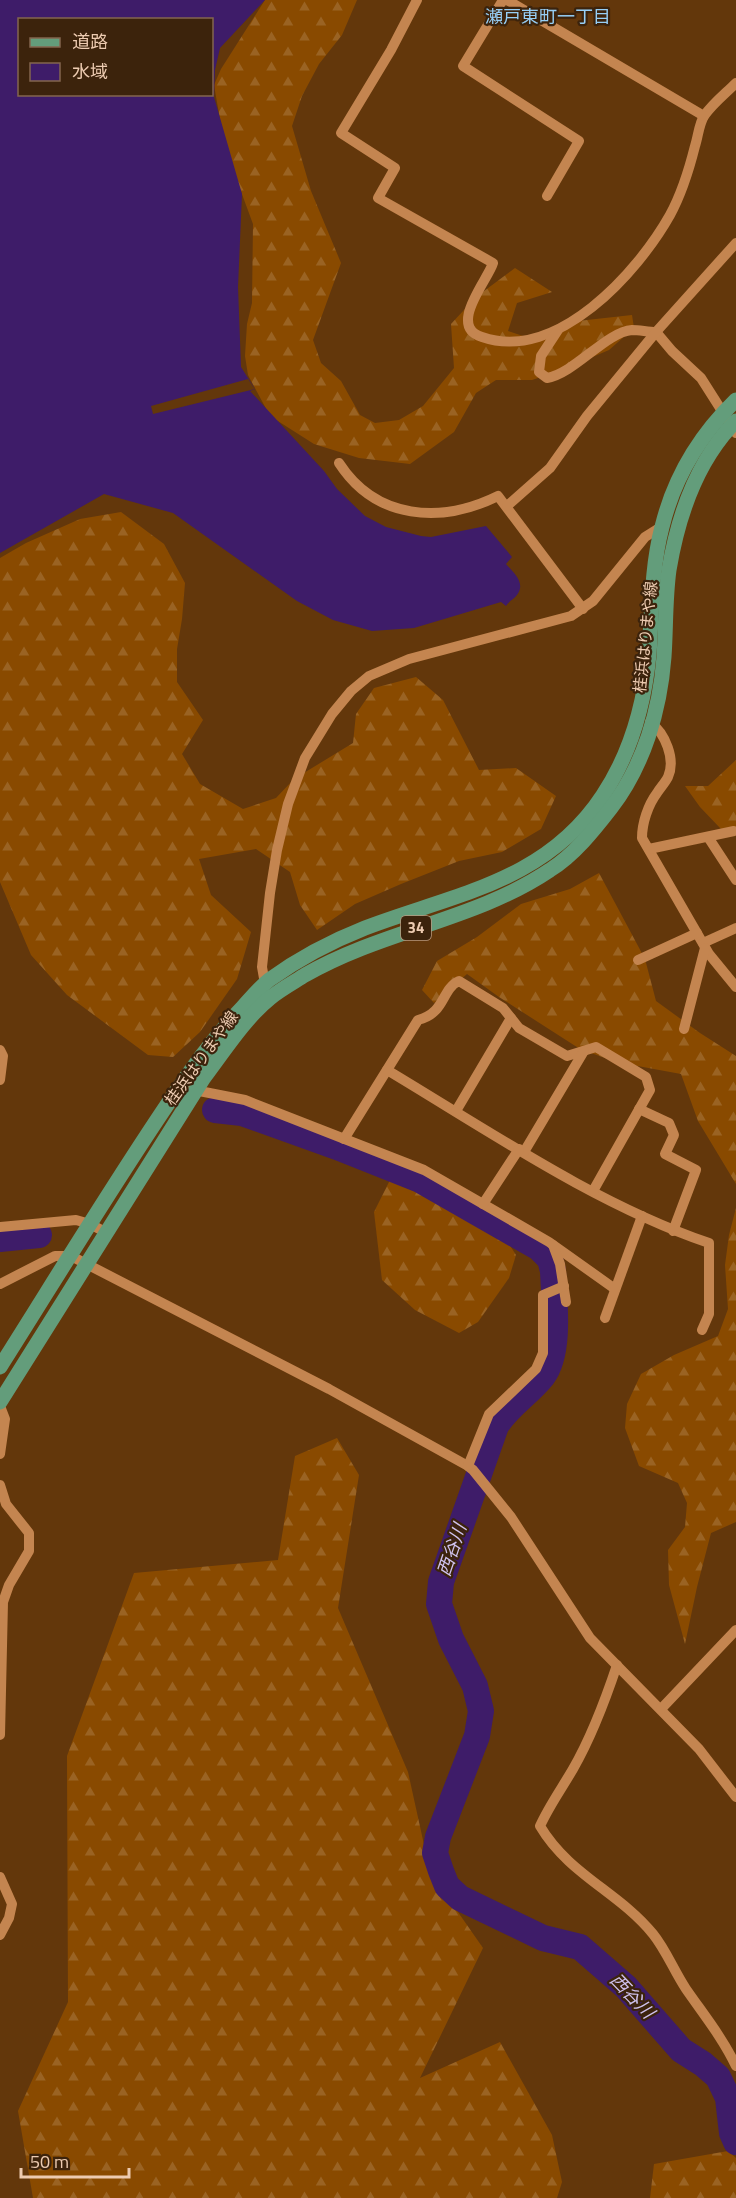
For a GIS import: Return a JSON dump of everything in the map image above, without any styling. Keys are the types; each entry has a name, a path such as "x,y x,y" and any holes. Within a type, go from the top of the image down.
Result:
{"main road":[{"name":"桂浜はりまや線","path":"0,1367 179,1087 221,1030 265,984 282,971 325,946 364,928 458,897 509,876 539,860 573,831 600,799 646,720 664,660 669,572 678,526 706,458 731,423 736,400"},
{"name":"桂浜はりまや線","path":"0,1404 196,1090 232,1041 270,998 333,959 471,909 520,887 552,869 586,839 613,806 644,750 654,569 662,527 674,489 694,450 731,423"}],"street":[{"path":"417,0 391,50 341,133 395,168 378,198 493,263 491,271 472,299 468,317 470,328 477,335 507,342 538,338 558,330 581,316 613,289 656,238 671,213 686,179 704,116 736,83"},
{"path":"502,0 463,66 579,141 547,196"},
{"path":"507,0 704,116"},
{"path":"507,506 550,468 586,416 656,332 736,243"},
{"path":"558,330 542,356 539,372 547,378 560,374 610,340 630,330 656,332 672,351 701,378 731,423"},
{"path":"339,463 350,480 368,496 390,507 428,515 476,507 498,496 583,609"},
{"path":"265,984 262,967 268,931 270,893 288,804 305,758 332,714 351,691 369,676 409,659 571,616 593,602 645,537 662,527"},
{"path":"646,720 666,741 671,765 668,778 655,796 642,826 642,838 702,941 727,978 736,987"},
{"path":"649,849 734,831"},
{"path":"708,837 736,880"},
{"path":"638,960 702,941 736,928"},
{"path":"684,1029 702,941"},
{"path":"344,1139 418,1020 430,1017 441,1006 454,983 459,981 503,1008 519,1028 567,1056 596,1047 646,1077 650,1090 593,1191"},
{"path":"456,1112 511,1018"},
{"path":"0,1050 3,1056 0,1080"},
{"path":"483,1204 522,1150 584,1051"},
{"path":"387,1070 593,1191 673,1231 709,1243 709,1314 702,1330"},
{"path":"179,1087 245,1100 424,1170 553,1245 615,1288"},
{"path":"639,1109 669,1124 674,1135 665,1154 696,1170 673,1231"},
{"path":"605,1318 642,1216"},
{"path":"0,1227 76,1220 107,1233"},
{"path":"553,1245 560,1264 566,1302"},
{"path":"0,1284 55,1256 71,1256 329,1389 468,1466 511,1517 590,1638 699,1749 736,1797"},
{"path":"468,1466 489,1414 536,1369 541,1361 543,1295 564,1286"},
{"path":"0,1404 5,1419 0,1454"},
{"path":"0,1485 6,1504 29,1533 29,1551 9,1585 3,1602 0,1735"},
{"path":"661,1709 735,1634"},
{"path":"617,1665 600,1714 540,1826 551,1844 570,1864 621,1904 653,1934 686,1988 722,2038 736,2066"},
{"path":"0,1877 12,1904 9,1918 0,1935"}],"green space":[{"path":"265,0 357,0 342,35 319,64 302,96 292,126 311,191 341,263 313,340 321,363 341,381 360,415 375,423 399,420 423,406 454,368 451,324 476,297 515,268 552,292 517,303 508,331 526,337 578,321 632,315 634,328 609,350 562,370 532,380 496,380 476,393 454,432 410,464 359,458 314,444 270,416 248,375 245,356 247,324 252,303 253,224 225,148 214,85 221,69"},
{"path":"121,512 164,544 185,583 177,649 177,682 203,720 182,754 200,784 243,809 276,798 294,779 353,743 356,714 374,688 416,677 443,700 479,770 516,768 556,796 541,829 502,852 459,861 401,884 355,904 317,930 300,905 290,872 256,849 199,859 211,895 251,932 237,979 200,1032 173,1057 148,1055 67,995 31,955 0,882 0,558 26,543 80,519"},
{"path":"736,760 736,832 721,829 700,807 685,786 708,786"},
{"path":"599,873 645,959 656,1001 736,1056 736,1184 698,1121 681,1074 616,1062 580,1049 467,974 434,1003 422,990 437,961 477,937 521,904 570,889"},
{"path":"391,1178 424,1185 502,1233 516,1255 509,1278 478,1322 459,1333 415,1310 382,1280 374,1212"},
{"path":"736,1208 736,1522 711,1533 685,1644 669,1585 668,1550 685,1527 687,1503 678,1483 639,1466 625,1428 627,1404 641,1374 674,1355 718,1336 728,1309 725,1265"},
{"path":"337,1438 359,1475 338,1608 408,1772 430,1872 483,1948 420,2078 500,2042 552,2135 562,2182 557,2198 33,2198 18,2111 68,2002 67,1756 134,1573 278,1560 295,1456"},
{"path":"728,2151 736,2158 736,2198 650,2198 654,2164"}],"water":[{"path":"0,0 265,0 220,48 215,70 214,97 242,194 238,287 241,367 255,389 250,391 324,471 337,489 365,516 386,527 431,537 486,526 512,557 506,564 520,582 519,591 506,606 501,602 414,628 372,631 333,620 297,601 173,513 104,494 0,553"}],"pier":[{"path":"248,379 255,389 153,414 151,406"}],"waterway":[{"name":"西谷川","path":"215,1110 242,1113 420,1180 539,1248 550,1259 553,1271 555,1325 549,1366 543,1376 506,1412 496,1426 441,1582 439,1604 451,1639 475,1686 481,1711 477,1736 438,1837 435,1853 447,1886 460,1898 543,1938 580,1947 626,1987 681,2050 718,2077 728,2098 732,2133 736,2142"},
{"name":"西谷川","path":"0,1239 39,1235"}],"district":[{"name":"瀬戸東町一丁目","path":"548,17"}]}
